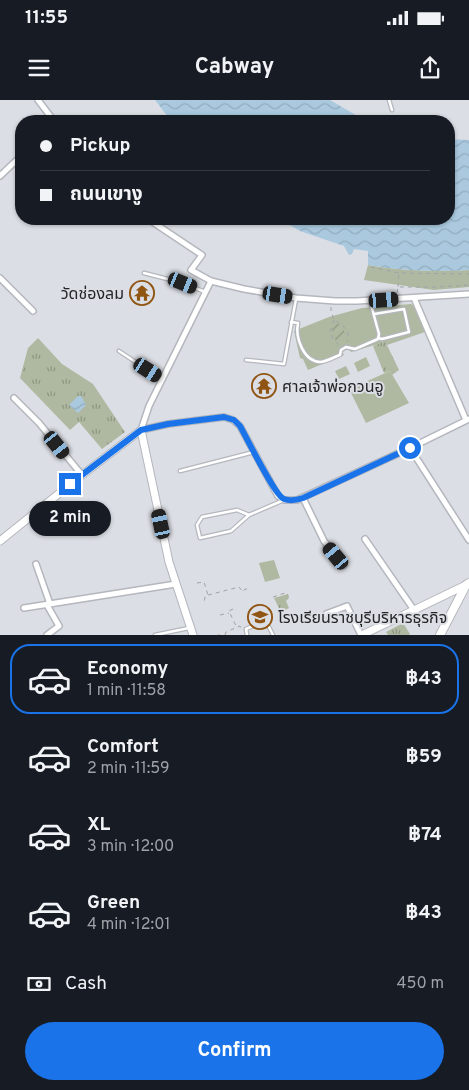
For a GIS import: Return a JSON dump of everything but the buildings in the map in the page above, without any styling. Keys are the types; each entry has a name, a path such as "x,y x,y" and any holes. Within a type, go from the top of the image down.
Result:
{"main road":[{"path":"440,635 468,582"}],"street":[{"path":"38,100 49,115"},
{"path":"0,176 15,162"},
{"path":"157,225 202,255 191,270 211,281 244,289 296,298 332,301 370,301 469,294"},
{"path":"0,278 33,311"},
{"path":"192,631 169,562 141,430 149,406 211,281"},
{"path":"0,541 141,430 168,424 224,417 234,420 240,426 278,496 284,500 297,500 410,448 467,419 414,298"},
{"path":"14,398 39,423 82,475"},
{"path":"410,448 469,540"},
{"path":"303,498 324,541 344,565"},
{"path":"366,539 414,610"},
{"path":"36,564 48,605 59,626 47,635"},
{"path":"326,614 347,606 362,635 468,582"},
{"path":"24,608 176,584"}],"lane":[{"path":"389,100 392,110"},
{"path":"144,273 183,283 205,292"},
{"path":"246,360 284,364 296,298"},
{"path":"292,322 298,323 296,330 305,353 319,362 340,355 341,350 346,347 355,349 376,341 379,334 370,301"},
{"path":"374,314 404,309 409,332 382,339 378,338"},
{"path":"119,352 162,379"},
{"path":"180,471 255,452"},
{"path":"248,515 237,510 202,517 197,525 198,536 200,538 231,531 248,515 284,500"},
{"path":"247,635 246,629 262,622 269,627 273,635"},
{"path":"155,635 192,631"}],"path":[{"path":"371,267 400,273 469,274"},
{"path":"397,299 400,273"},
{"path":"398,287 469,285"},
{"path":"332,301 331,311 335,321"},
{"path":"335,321 342,323 348,335 349,340 344,345 337,344 333,339 330,329 335,321"},
{"path":"197,583 204,582 208,595"},
{"path":"204,603 205,597 208,595 239,587 243,592 248,588"},
{"path":"273,597 288,592"},
{"path":"220,615 233,609"},
{"path":"230,612 237,628"},
{"path":"225,635 226,632 240,626 243,630 246,630"}],"green space":[{"path":"368,265 393,269 469,270 469,287 434,290 364,280"},
{"path":"411,304 414,306 425,332 387,345 385,342 351,352 348,348 342,351 344,355 308,370 303,359 300,358 294,331 329,317 362,308"},
{"path":"336,323 341,325 346,335 346,340 341,343 336,341 332,332 332,326"},
{"path":"38,338 62,364 93,384 125,432 102,449 79,422 70,430 20,378 28,348"},
{"path":"385,341 399,370 392,375 390,371 384,373 373,346"},
{"path":"366,357 370,366 358,372 354,363"},
{"path":"346,366 350,374 339,379 335,371"},
{"path":"390,371 409,403 366,423 349,389"},
{"path":"274,560 280,578 265,582 259,563"},
{"path":"288,594 289,598 286,601 289,608 281,612 274,598"},
{"path":"403,623 409,635 388,635 386,632"}],"water":[{"path":"155,100 330,100 356,115 166,115"},
{"path":"455,139 469,140 469,270 393,269 368,265 368,251 354,249 352,254 349,255 344,246 300,231 290,225 455,225"},
{"path":"78,396 81,396 86,405 78,413 69,405"}],"place":[{"name":"วัดช่องลม","path":"142,293"},
{"name":"ศาลเจ้าพ่อกวนอู","path":"264,386"},
{"name":"โรงเรียนราชบุรีบริหารธุรกิจ","path":"260,617"}],"route":[{"path":"70,484 141,430 168,424 224,417 234,420 240,426 278,496 284,500 303,498 410,448"}]}
